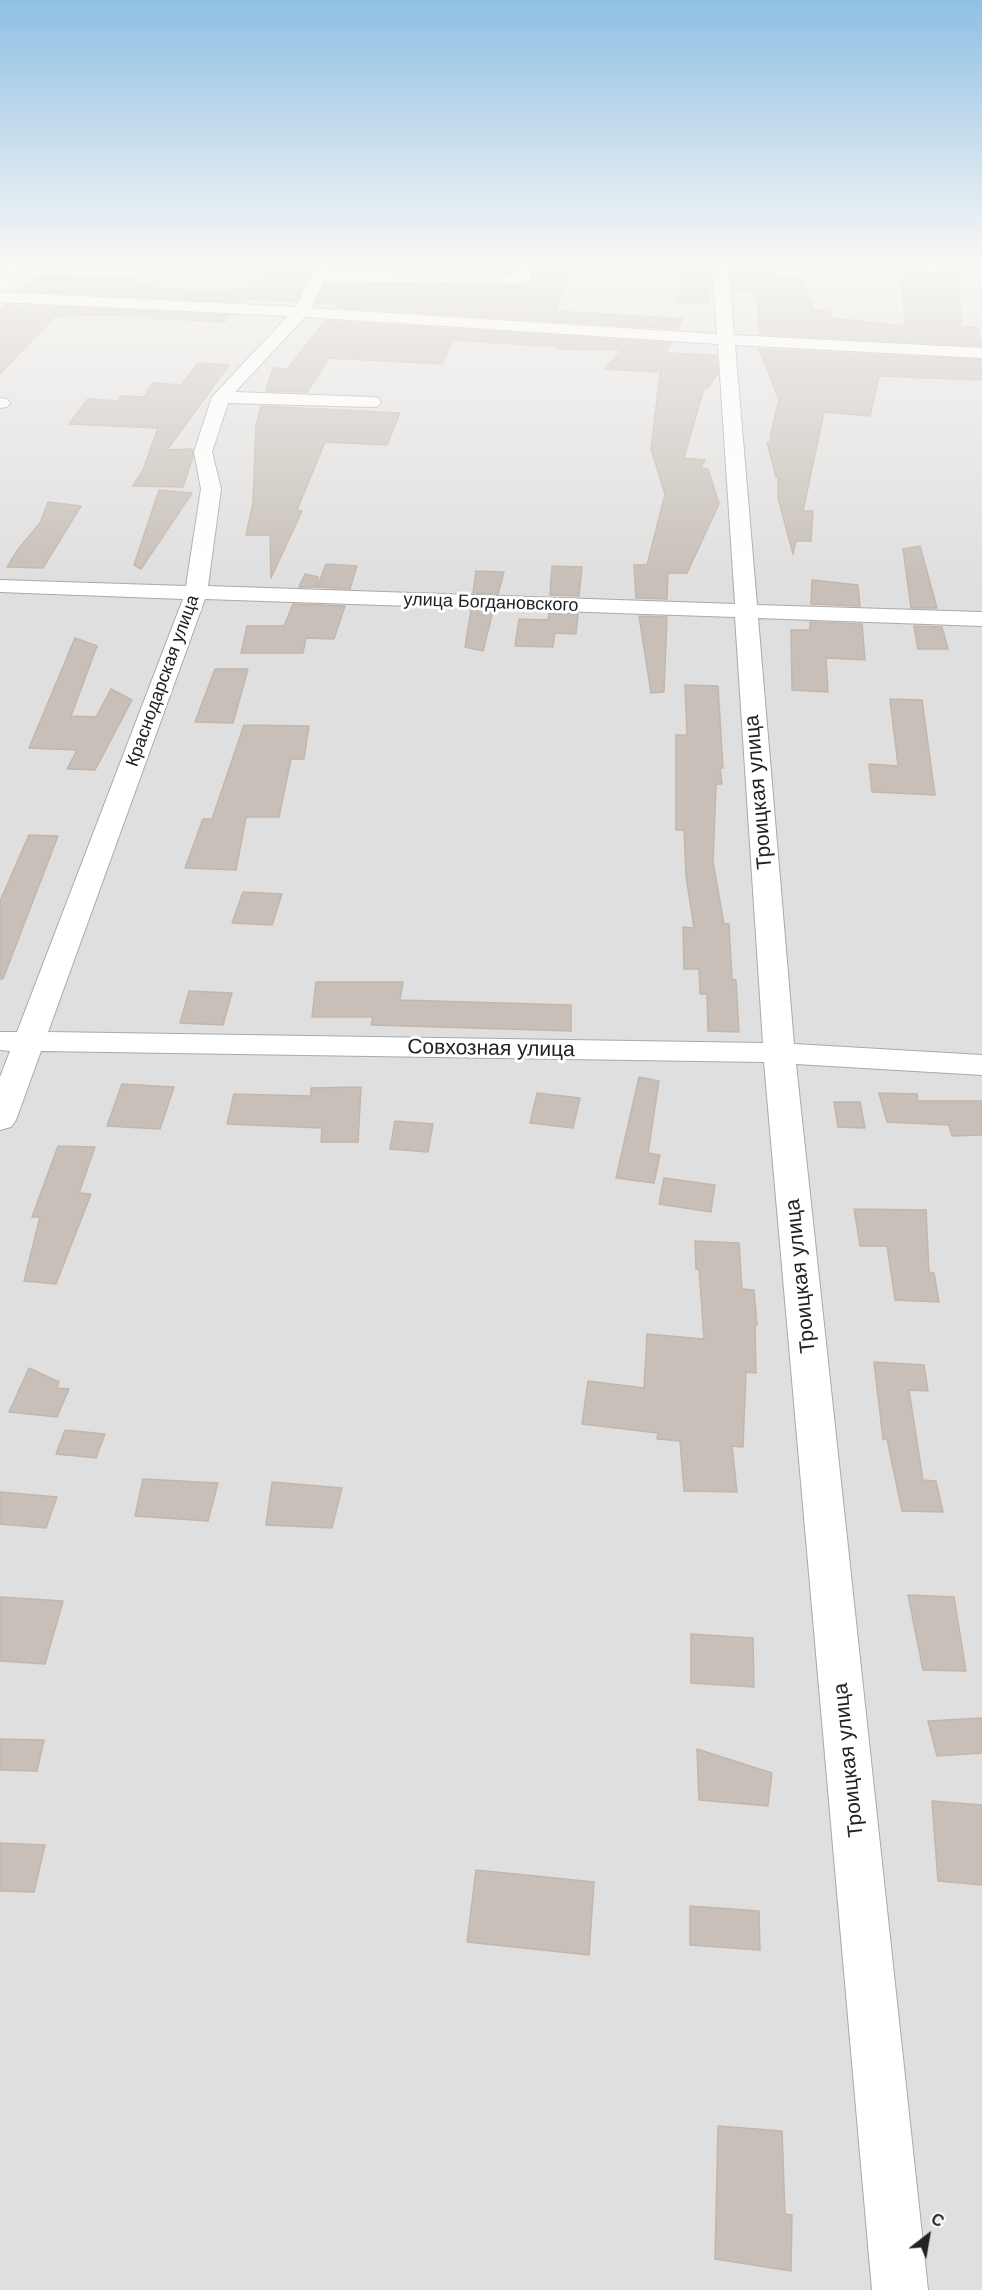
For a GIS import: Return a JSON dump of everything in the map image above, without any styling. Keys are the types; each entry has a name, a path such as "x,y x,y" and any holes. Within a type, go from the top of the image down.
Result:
{"street":[{"name":"Краснодарская улица","path":"0,1120 196,593 211,489 202,453 221,397 248,368"},
{"name":"Троицкая улица","path":"728,368 779,1053 900,2290"},
{"path":"221,397 372,402"},
{"name":"улица Богдановского","path":"0,586 982,619"},
{"name":"Совхозная улица","path":"0,1041 779,1053 982,1065"}],"shaded area":[{"path":"0,368 982,368 982,2290 0,2290"}],"building":[{"path":"194,368 227,368 167,450 192,449 193,457 183,487 133,486 143,470 158,428 69,424 88,399 118,401 122,396 144,397 153,383 181,385"},
{"path":"273,368 323,368 307,392 266,391"},
{"path":"605,368 659,368 657,372"},
{"path":"661,368 717,368 718,373 708,388 704,388 684,458 705,460 701,468 708,469 719,504 687,573 668,573 667,599 636,598 634,565 647,565 665,494 651,449"},
{"path":"766,368 982,368 982,380 879,376 870,416 824,412 803,511 813,511 811,541 796,541 793,554 778,498 778,477 776,477 767,442 771,442 770,436 779,400"},
{"path":"261,406 400,413 387,445 325,442 297,510 302,511 271,578 270,535 246,535 253,503 256,426"},
{"path":"159,490 192,493 141,569 134,565"},
{"path":"48,502 81,506 43,568 7,567 19,548 40,523"},
{"path":"920,546 937,608 911,608 903,549"},
{"path":"326,564 357,566 350,589 317,587"},
{"path":"552,566 582,567 579,596 550,595"},
{"path":"476,571 504,572 498,594 473,593"},
{"path":"305,574 318,577 316,587 299,587"},
{"path":"812,580 858,585 860,606 811,604"},
{"path":"293,604 345,606 334,639 306,638 303,653 241,653 247,626 284,626"},
{"path":"471,610 493,611 483,651 465,647"},
{"path":"549,613 578,614 576,634 555,633 553,647 515,646 519,619 548,620"},
{"path":"639,616 667,617 664,692 651,693"},
{"path":"810,622 862,624 865,660 826,658 828,692 792,690 791,630 810,630"},
{"path":"914,626 942,627 948,649 918,649"},
{"path":"75,638 97,646 71,716 96,717 111,689 132,700 95,770 67,769 77,750 29,748"},
{"path":"215,669 248,669 233,723 195,722"},
{"path":"685,685 718,686 723,768 720,768 722,784 716,784 713,862 724,924 729,924 732,979 736,980 739,1032 708,1031 707,994 700,994 699,969 684,969 683,927 694,928 686,876 684,830 676,830 676,735 687,735"},
{"path":"890,699 922,700 935,795 872,792 869,764 898,766"},
{"path":"244,725 309,726 304,759 291,759 279,817 246,817 236,870 185,868 203,819 212,819"},
{"path":"29,835 58,836 3,979 0,979 0,901"},
{"path":"243,892 282,894 272,925 232,923"},
{"path":"316,982 403,982 400,1000 571,1005 571,1031 371,1025 373,1017 312,1017"},
{"path":"189,991 232,993 223,1025 180,1023"},
{"path":"639,1077 659,1081 648,1153 660,1155 654,1183 616,1178"},
{"path":"122,1084 174,1087 160,1129 107,1126"},
{"path":"361,1087 358,1142 321,1142 322,1128 227,1124 234,1094 311,1096 311,1088"},
{"path":"537,1093 580,1098 573,1128 530,1123"},
{"path":"879,1093 917,1094 918,1101 982,1101 982,1135 952,1136 949,1125 887,1122"},
{"path":"834,1102 860,1102 865,1128 838,1127"},
{"path":"395,1121 433,1124 428,1152 390,1149"},
{"path":"58,1146 95,1147 79,1193 91,1194 56,1284 24,1281 40,1217 32,1217"},
{"path":"664,1178 715,1185 711,1212 659,1204"},
{"path":"854,1209 926,1210 929,1272 934,1273 939,1302 895,1300 887,1246 860,1246"},
{"path":"695,1241 739,1243 742,1289 754,1290 757,1325 755,1325 756,1373 746,1372 743,1447 732,1446 737,1492 684,1491 680,1441 657,1439 658,1433 582,1424 588,1381 644,1388 647,1334 704,1339"},
{"path":"874,1362 924,1365 928,1391 909,1390 923,1480 936,1481 943,1512 902,1511 887,1439 883,1439"},
{"path":"29,1368 59,1382 57,1388 69,1389 57,1417 9,1412"},
{"path":"65,1430 105,1434 96,1458 56,1454"},
{"path":"143,1479 218,1483 208,1521 135,1516"},
{"path":"272,1482 342,1488 332,1528 266,1525"},
{"path":"0,1492 57,1497 46,1528 0,1524"},
{"path":"908,1595 954,1597 966,1671 923,1670"},
{"path":"0,1597 63,1601 45,1664 0,1661"},
{"path":"691,1634 753,1638 754,1687 691,1683"},
{"path":"982,1718 982,1753 937,1756 928,1721"},
{"path":"0,1739 44,1740 37,1771 0,1770"},
{"path":"697,1749 772,1773 768,1806 699,1800"},
{"path":"932,1801 982,1805 982,1885 938,1881"},
{"path":"0,1843 45,1845 34,1892 0,1891"},
{"path":"476,1870 594,1882 589,1955 467,1942"},
{"path":"690,1906 759,1911 760,1950 690,1945"},
{"path":"718,2126 782,2131 785,2214 792,2215 791,2271 715,2259"}]}
